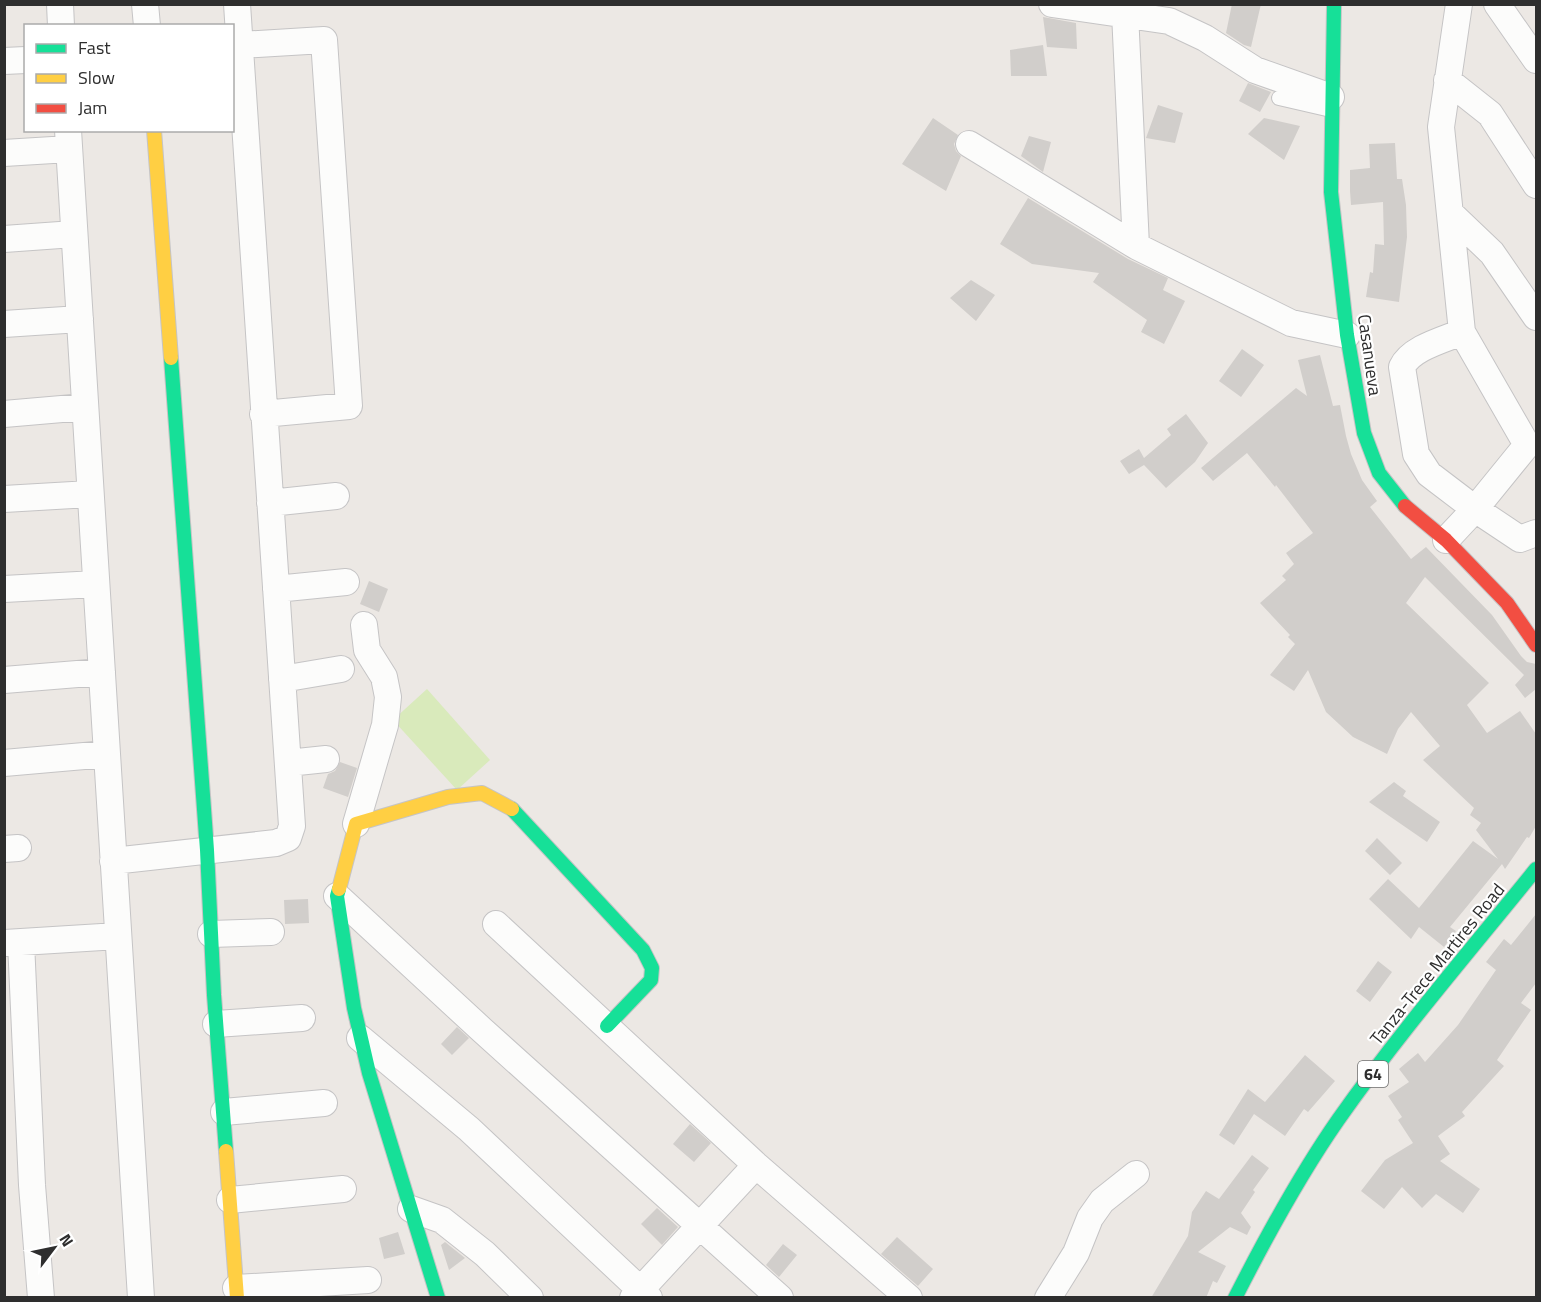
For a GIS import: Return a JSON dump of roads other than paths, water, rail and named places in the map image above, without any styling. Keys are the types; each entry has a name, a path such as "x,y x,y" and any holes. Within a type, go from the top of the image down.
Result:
{"street":[{"path":"60,4 61,24"},
{"path":"145,4 147,24"},
{"path":"113,861 276,843 288,838 292,826 237,4"},
{"path":"1052,4 1169,21 1205,38 1255,70 1331,104"},
{"name":"Casanueva","path":"1334,4 1331,192 1347,335 1364,434 1379,473 1402,503 1446,540 1507,603 1536,645"},
{"path":"1446,540 1527,445 1462,332 1441,127 1459,4"},
{"path":"1497,4 1536,60"},
{"path":"1125,13 1136,246"},
{"path":"240,45 324,40 349,406 264,414"},
{"path":"4,61 24,60"},
{"path":"1447,80 1490,114 1536,185"},
{"path":"154,132 207,850 216,1024 237,1292 368,1280"},
{"path":"4,153 68,140 141,1298"},
{"path":"969,144 1136,246 1291,323 1347,335"},
{"path":"1450,213 1492,253 1536,317"},
{"path":"4,238 74,234"},
{"path":"4,324 80,319"},
{"path":"1462,332 1413,354 1406,359 1402,367 1416,454 1429,474 1474,509 1520,539 1536,533"},
{"path":"4,414 85,407"},
{"path":"4,499 90,494"},
{"path":"270,503 336,496"},
{"path":"276,589 346,582"},
{"path":"4,589 96,584"},
{"path":"364,625 367,650 384,677 388,697 385,725 338,896 360,1038 438,1298"},
{"path":"282,679 340,669"},
{"path":"4,680 102,672"},
{"path":"4,763 107,754"},
{"path":"288,763 326,759"},
{"path":"356,824 448,797 482,793 510,806 643,950 652,968 651,980 607,1026"},
{"name":"Tanza-Trece Martires Road","path":"1236,1298 1269,1232 1338,1120 1536,869"},
{"path":"338,896 699,1227 780,1298"},
{"path":"496,924 756,1165 909,1298"},
{"path":"211,934 271,932"},
{"path":"41,1298 13,942 118,936"},
{"path":"216,1024 302,1018"},
{"path":"360,1038 469,1129 641,1295 756,1165"},
{"path":"224,1112 324,1103"},
{"path":"1048,1298 1076,1253 1090,1218 1102,1201 1136,1174"},
{"path":"230,1200 343,1189"},
{"path":"411,1209 442,1220 485,1254 530,1298"}],"lane":[{"path":"1278,99 1331,104"}]}
